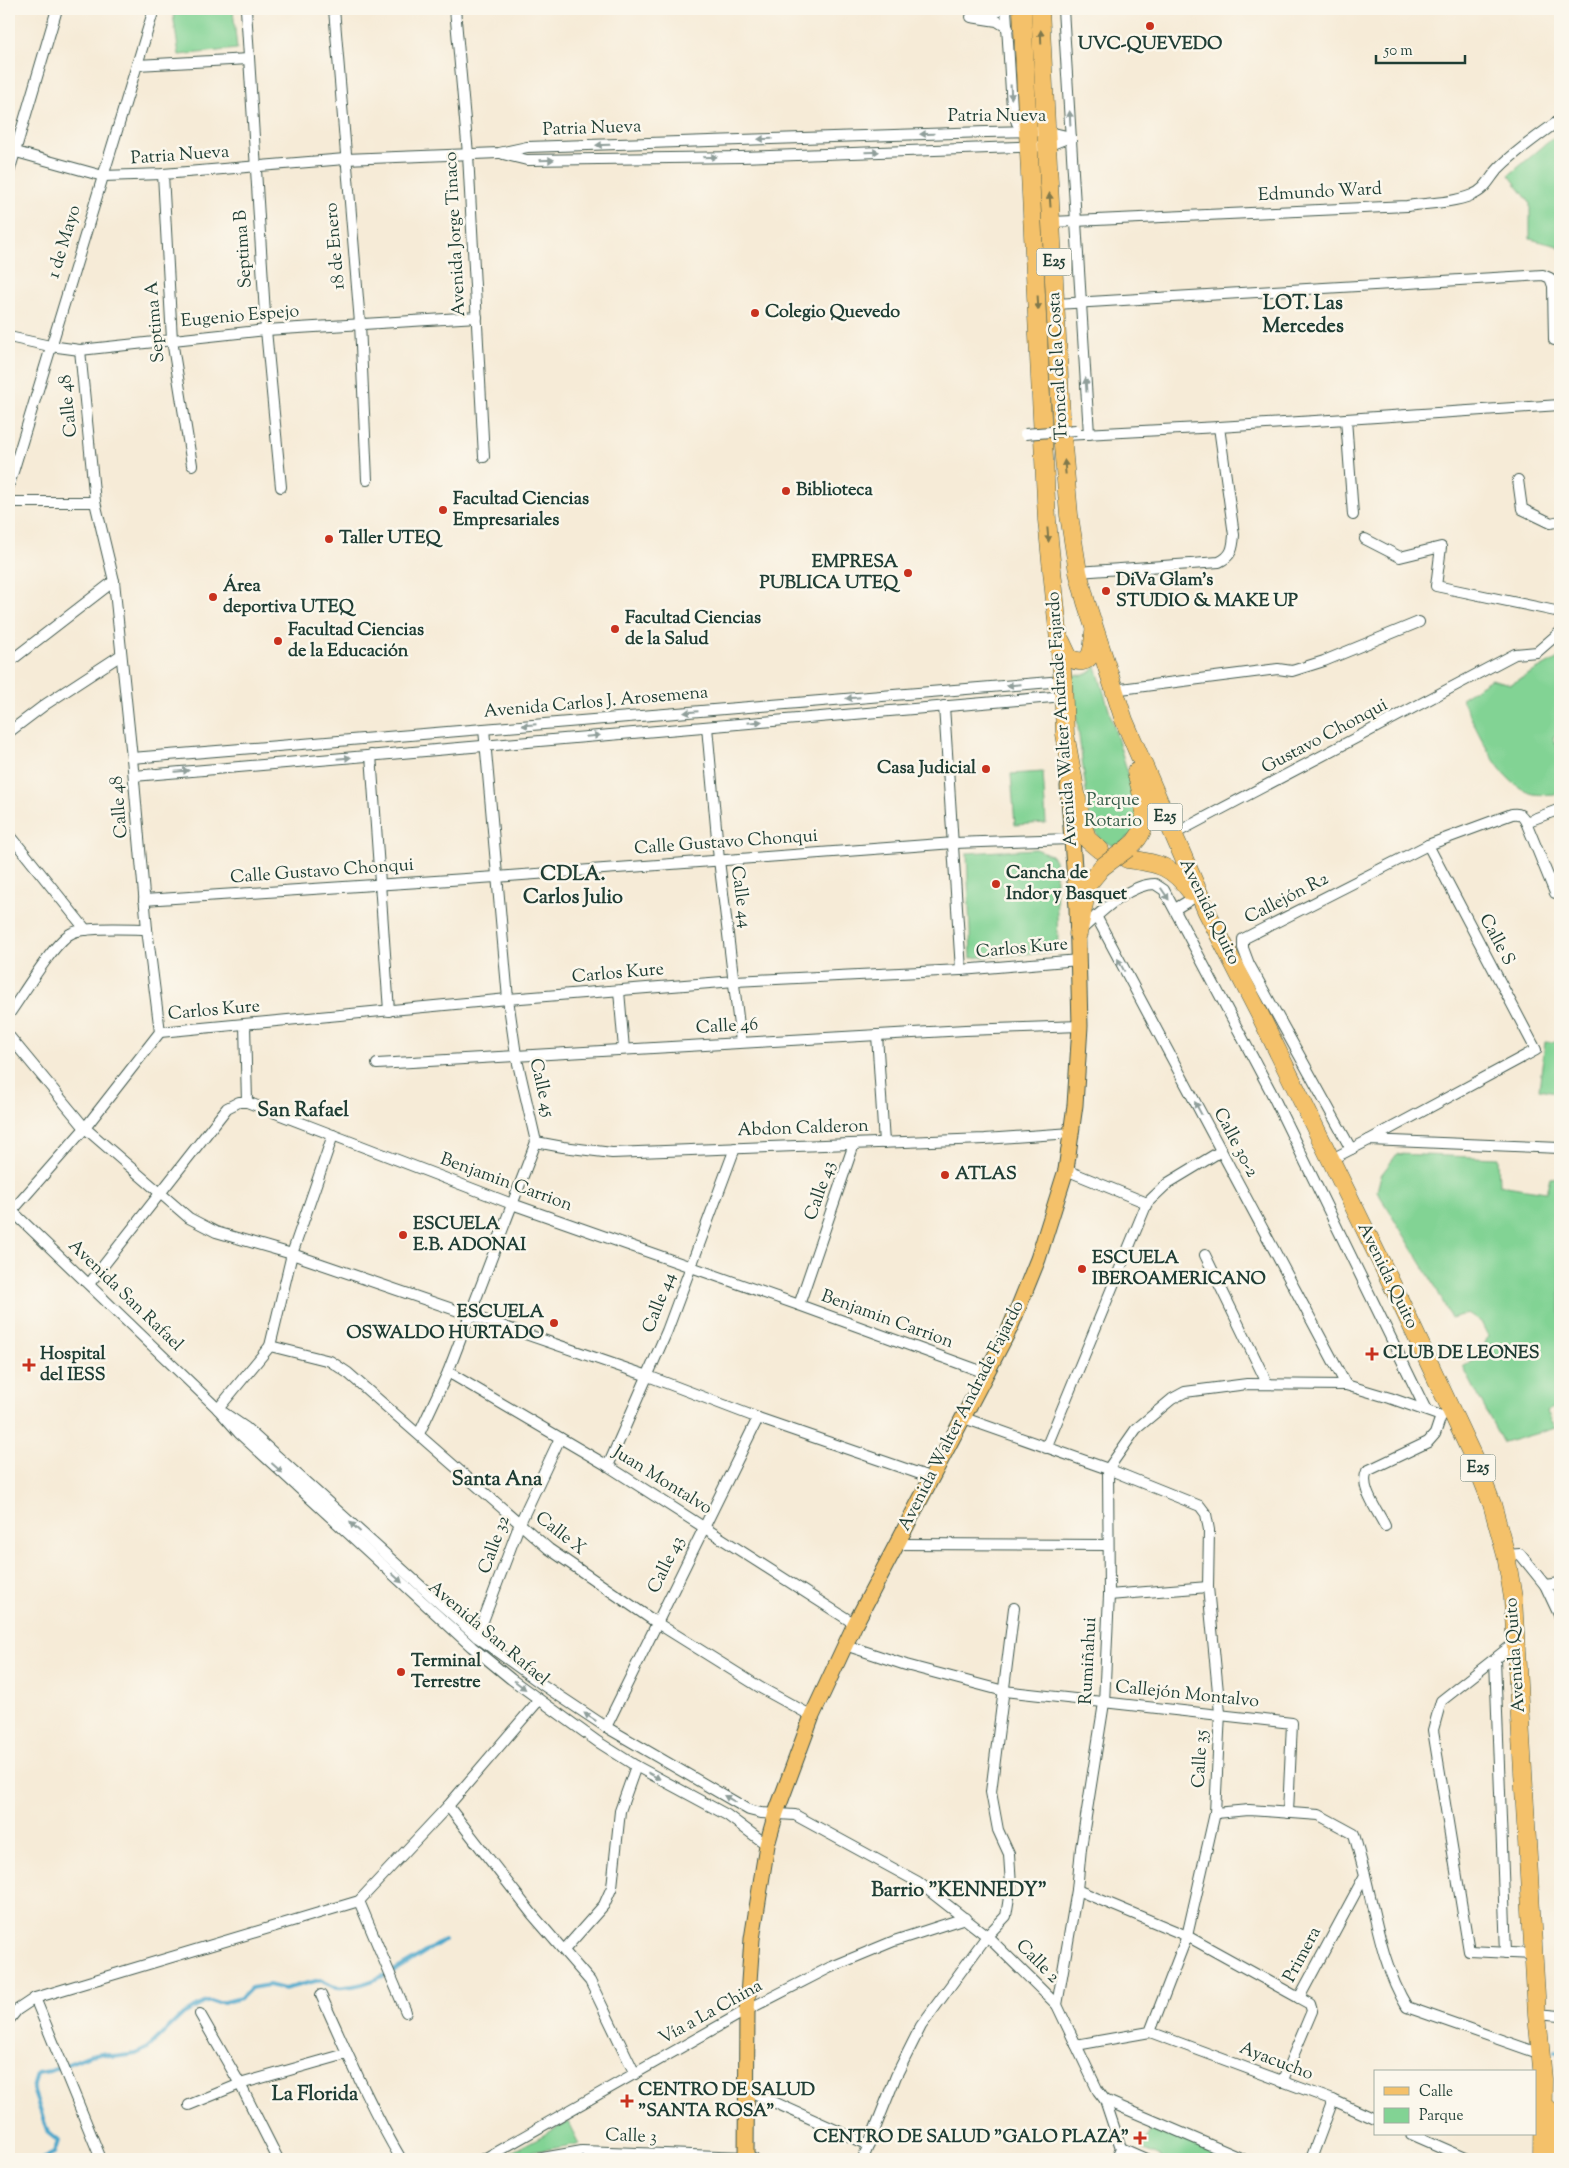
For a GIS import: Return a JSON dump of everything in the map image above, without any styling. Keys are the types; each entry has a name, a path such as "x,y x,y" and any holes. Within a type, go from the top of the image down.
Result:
{"highway":[{"name":"Troncal de la Costa","path":"1022,9 1038,139 1052,222 1056,304 1069,433 1069,515 1078,572"},
{"name":"Troncal de la Costa","path":"1040,9 1038,139 1050,561"},
{"name":"Avenida Walter Andrade Fajardo","path":"1050,561 1058,631 1065,734"},
{"name":"Avenida Quito","path":"1078,572 1124,720 1172,835 1207,912 1260,1015 1330,1160 1446,1413 1489,1496 1506,1555 1513,1598 1537,2014 1543,2079 1542,2159"},
{"path":"1058,631 1069,658 1082,661 1088,659 1093,650 1094,625"},
{"path":"1124,720 1146,816 1139,838 1128,853"},
{"path":"1065,734 1081,821 1088,840 1101,859"},
{"path":"1078,934 1088,884 1101,859 1128,853 1171,870 1207,912"},
{"name":"Avenida Quito","path":"1543,2079 1560,2154"}],"main road":[{"name":"Avenida Walter Andrade Fajardo","path":"749,2158 746,2090 747,2010 752,1939 767,1844 776,1813 812,1716 844,1645 1010,1328 1038,1259 1066,1170 1072,1134 1080,1026 1078,934 1065,734"}],"street":[{"path":"9,172 12,151 57,9"},
{"name":"1 de Mayo","path":"9,485 154,9"},
{"name":"Septima B","path":"246,9 266,330 281,487"},
{"name":"18 de Enero","path":"334,9 360,323 367,480"},
{"name":"Avenida Jorge Tinaco","path":"456,9 468,154 484,457"},
{"path":"1000,9 988,15 971,17 994,20 1008,28"},
{"path":"1006,9 1012,108 1017,123 1038,139"},
{"path":"1063,9 1089,434"},
{"path":"137,65 250,59"},
{"name":"Edmundo Ward","path":"1052,222 1407,206 1454,200 1474,195 1483,189 1499,168 1529,142 1560,120"},
{"name":"Patria Nueva","path":"499,153 527,160 741,157 1071,136"},
{"name":"Patria Nueva","path":"12,151 103,176 163,174 345,159 499,153 527,147 1038,139"},
{"name":"Septima A","path":"163,174 172,340 192,465"},
{"path":"1056,304 1543,275 1550,278 1553,286 1554,340"},
{"name":"Eugenio Espejo","path":"9,337 80,350 266,330 477,317"},
{"name":"Calle 48","path":"80,350 95,502 114,581 134,776 144,900 160,1032"},
{"path":"1025,434 1089,434 1219,427 1560,405"},
{"path":"1346,419 1353,515"},
{"path":"1078,572 1219,562 1227,558 1233,548 1234,535 1219,427"},
{"path":"1518,480 1522,509 1551,523 1560,521"},
{"path":"9,502 95,502"},
{"path":"1365,540 1400,557 1441,547 1436,586 1560,612"},
{"path":"9,662 114,581"},
{"path":"1114,690 1278,669 1292,671 1324,661 1418,622"},
{"name":"Gustavo Chonqui","path":"1172,835 1515,654 1536,652 1560,632"},
{"path":"9,732 46,704 121,655"},
{"name":"Avenida Carlos J. Arosemena","path":"134,776 944,706 1063,689"},
{"name":"Avenida Carlos J. Arosemena","path":"132,758 484,729 1063,689"},
{"path":"944,706 961,970"},
{"name":"Calle 44","path":"707,726 719,860 741,1042"},
{"name":"Calle 45","path":"419,1434 448,1372 468,1315 536,1142 516,1055 508,999 484,729"},
{"path":"371,755 390,1011"},
{"path":"1555,893 1526,822 1560,809"},
{"name":"Callejón R2","path":"1351,1149 1249,964 1242,942 1243,939 1428,844 1512,814 1518,813 1526,822"},
{"path":"9,834 86,930"},
{"name":"Calle Gustavo Chonqui","path":"144,900 496,877 954,843 1071,839"},
{"name":"Calle S","path":"1369,1140 1536,1050 1428,844"},
{"path":"1078,934 1096,916 1122,896 1150,884 1160,885 1175,908 1270,1090 1426,1410"},
{"path":"1175,908 1195,897"},
{"name":"Calle 30-2","path":"1096,916 1346,1385"},
{"path":"9,1014 58,944 70,933 86,930 147,929"},
{"name":"Carlos Kure","path":"160,1032 619,990 735,981 961,970 1079,960"},
{"path":"619,990 624,1049"},
{"path":"89,1284 227,1108 239,1102 247,1102 246,1025"},
{"name":"Calle 46","path":"377,1064 741,1042 1080,1026"},
{"path":"10,1209 85,1128 160,1032"},
{"path":"9,1036 85,1128 189,1218 216,1232 292,1254 648,1376 758,1418 932,1478"},
{"path":"877,1036 884,1142"},
{"name":"Benjamin Carrion","path":"247,1102 512,1204 986,1373"},
{"name":"Abdon Calderon","path":"536,1142 563,1148 612,1153 1072,1134"},
{"path":"218,1410 270,1346 292,1254 333,1135"},
{"path":"1330,1160 1369,1140 1560,1148"},
{"name":"Calle 43","path":"799,1305 854,1144"},
{"name":"Calle 44","path":"608,1466 667,1331 735,1148"},
{"path":"1046,1448 1147,1203 1168,1183 1221,1151"},
{"path":"1066,1170 1147,1203"},
{"name":"Avenida San Rafael","path":"10,1209 240,1433 465,1640 539,1700 636,1766 727,1815 767,1844"},
{"path":"1205,1255 1268,1384"},
{"name":"Calle X","path":"270,1346 330,1361 338,1366 419,1434 549,1549 657,1623 761,1688 812,1716"},
{"name":"Juan Montalvo","path":"448,1372 608,1466 855,1624"},
{"path":"964,1418 1108,1468 1136,1429 1172,1399 1186,1392 1248,1384 1346,1385 1426,1410 1446,1413 1435,1434 1428,1442 1367,1471 1364,1477 1366,1487 1385,1526"},
{"name":"Avenida San Rafael","path":"218,1410 246,1428 477,1637 542,1686 606,1727 749,1810 761,1814 776,1813"},
{"name":"Calle 43","path":"606,1727 758,1418"},
{"name":"Calle 32","path":"477,1637 520,1523 560,1438"},
{"name":"Rumiñahui","path":"1057,2005 1077,1890 1081,1848 1104,1703 1109,1595 1108,1468"},
{"name":"Calle 35","path":"1108,1468 1200,1506 1206,1514 1209,1530 1208,1587 1220,1713 1215,1813 1186,1936 1150,2032"},
{"path":"897,1544 1108,1545"},
{"path":"1506,1555 1520,1554 1545,1584 1560,1617"},
{"path":"1545,1584 1560,1582"},
{"path":"1109,1595 1208,1587"},
{"path":"863,2159 896,2076 921,2026 987,1936 1006,1916 1011,1885 1009,1854 998,1830 991,1792 1014,1608"},
{"path":"1516,1642 1441,1701 1433,1730 1469,1951 1534,1954"},
{"name":"Callejón Montalvo","path":"844,1645 906,1665 1004,1691 1292,1722 1288,1813"},
{"path":"1494,1659 1506,1953"},
{"path":"9,2020 17,2010 35,1998 359,1901 448,1806 539,1700"},
{"path":"564,1950 604,1905 612,1887 620,1811 636,1766"},
{"path":"448,1806 532,1914 590,1981 635,2074"},
{"path":"1215,1813 1249,1810 1319,1816 1354,1834 1390,1972 1398,1992 1407,2007 1541,2054"},
{"name":"Calle 2","path":"776,1813 795,1815 918,1882 987,1936 1057,2005 1098,2091 1105,2100 1121,2148"},
{"name":"Primera","path":"1077,1890 1186,1936 1299,1998 1365,1874"},
{"path":"359,1901 406,2012"},
{"name":"Vía a La China","path":"484,2159 747,2010 829,1968 894,1941 965,1918"},
{"path":"321,1995 346,2054 384,2132 400,2159"},
{"path":"35,1998 101,2159"},
{"path":"1282,2082 1312,2011 1310,2004 1299,1998"},
{"path":"200,2014 240,2084 278,2159"},
{"path":"1537,2014 1560,2016"},
{"path":"1076,2045 1150,2032"},
{"name":"Ayacucho","path":"1150,2032 1332,2100 1374,2119"},
{"path":"189,2105 240,2084 346,2054"},
{"path":"746,2090 868,2145"},
{"path":"1105,2100 1243,2159"},
{"path":"1311,2159 1332,2100"},
{"path":"1416,2136 1468,2159"},
{"path":"1116,2159 1121,2148 1146,2159"},
{"name":"Calle 3","path":"537,2159 582,2155 749,2158"}],"green space":[{"path":"214,9 233,9 237,49 179,55 173,14"},
{"path":"1560,132 1560,249 1558,246 1530,239 1530,203 1509,175"},
{"path":"1560,657 1560,733 1553,737 1560,754 1560,794 1533,794 1518,786 1497,765 1461,698 1491,679 1511,684"},
{"name":"Parque Rotario","path":"1096,666 1140,814 1135,831 1117,847 1100,840 1090,821 1071,674 1085,674"},
{"path":"1043,772 1046,823 1015,825 1011,774"},
{"path":"1036,849 1051,855 1055,860 1058,942 1052,952 971,958 967,853"},
{"path":"1545,1042 1560,1042 1560,1093 1539,1089"},
{"path":"1397,1154 1498,1158 1499,1185 1546,1192 1550,1178 1560,1177 1560,1401 1547,1412 1556,1428 1503,1443 1463,1367 1480,1356 1488,1336 1481,1322 1468,1313 1451,1318 1434,1284 1377,1191 1381,1175"},
{"path":"568,2122 579,2144 502,2157"},
{"path":"1155,2123 1231,2159 1164,2159 1142,2149"}],"waterway":[{"path":"42,2159 54,2153 58,2141 48,2133 33,2089 37,2073 50,2071 90,2055 101,2053 114,2057 136,2054 148,2048 183,2014 206,2002 225,2002 241,1998 251,1988 269,1985 284,1989 320,1980 337,1987 350,1987 364,1983 407,1964 444,1940"},
{"path":"1556,2051 1560,2052"}],"place":[{"name":"UVC-QUEVEDO","path":"1150,26"},
{"name":"Colegio Quevedo","path":"755,313"},
{"name":"Biblioteca","path":"786,491"},
{"name":"Facultad Ciencias Empresariales","path":"443,510"},
{"name":"Taller UTEQ","path":"329,539"},
{"name":"EMPRESA PUBLICA UTEQ","path":"908,573"},
{"name":"DiVa Glam's STUDIO & MAKE UP","path":"1106,591"},
{"name":"Área deportiva UTEQ","path":"213,597"},
{"name":"Facultad Ciencias de la Salud","path":"615,629"},
{"name":"Facultad Ciencias de la Educación","path":"278,641"},
{"name":"Casa Judicial","path":"986,769"},
{"name":"Cancha de Indor y Basquet","path":"996,884"},
{"name":"ATLAS","path":"945,1175"},
{"name":"ESCUELA E.B. ADONAI","path":"403,1235"},
{"name":"ESCUELA IBEROAMERICANO","path":"1082,1269"},
{"name":"ESCUELA OSWALDO HURTADO","path":"554,1323"},
{"name":"CLUB DE LEONES","path":"1372,1354"},
{"name":"Hospital del IESS","path":"29,1365"},
{"name":"Terminal Terrestre","path":"401,1672"},
{"name":"CENTRO DE SALUD \"SANTA ROSA\"","path":"627,2101"},
{"name":"CENTRO DE SALUD \"GALO PLAZA\"","path":"1140,2138"}],"district":[{"name":"LOT. Las Mercedes","path":"1303,316"},
{"name":"CDLA. Carlos Julio","path":"573,886"},
{"name":"San Rafael","path":"303,1111"},
{"name":"Santa Ana","path":"497,1480"},
{"name":"Barrio \"KENNEDY\"","path":"959,1891"},
{"name":"La Florida","path":"315,2095"}]}
